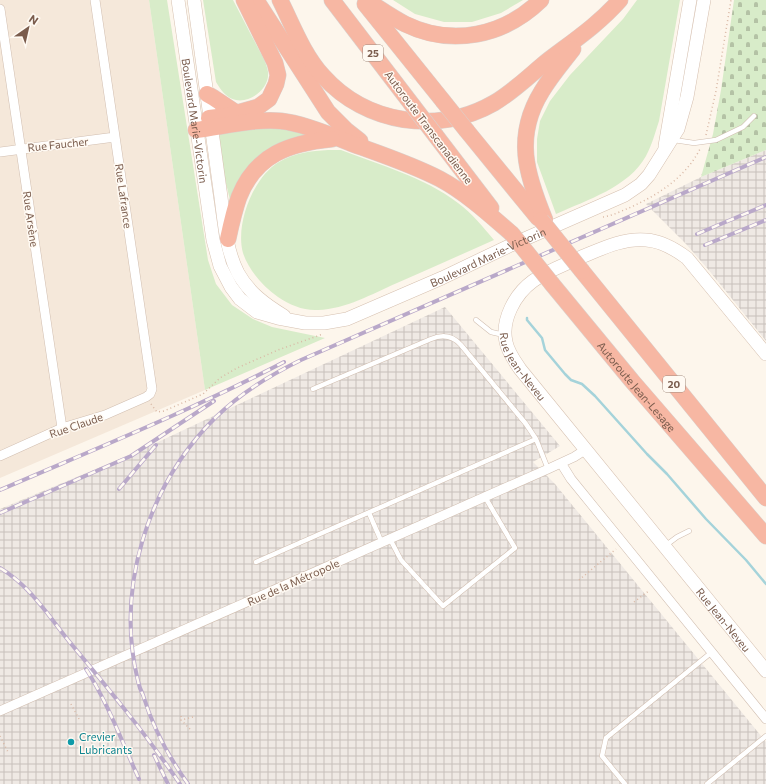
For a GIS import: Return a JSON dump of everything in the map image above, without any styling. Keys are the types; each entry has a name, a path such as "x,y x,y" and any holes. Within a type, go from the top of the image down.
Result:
{"highway":[{"path":"203,124 235,112 254,109 265,103 274,92 277,79 277,67 274,58 244,0"},
{"path":"256,0 315,93 334,119 365,144 392,159"},
{"path":"280,0 307,54 322,76 348,99 369,110 386,116 412,121 444,121 486,107 501,98 546,62 582,36 605,16 620,0"},
{"name":"Autoroute Transcanadienne","path":"332,0 512,234"},
{"name":"25","path":"361,0 467,131 545,224"},
{"path":"366,0 397,20 413,27 430,33 458,36 480,33 501,27 518,19 541,0"},
{"path":"545,224 532,189 527,169 525,146 528,124 542,90 582,36"},
{"path":"207,94 235,112"},
{"path":"203,124 279,120 340,139 433,175 481,207 512,234"},
{"path":"228,239 241,192 250,177 263,163 276,153 292,146 310,141 340,139"},
{"name":"20","path":"545,224 766,498"},
{"name":"Autoroute Jean-Lesage","path":"512,234 646,397 766,536"}],"street":[{"name":"Rue Lafrance","path":"95,0 152,386 151,392"},
{"name":"Boulevard Marie-Victorin","path":"178,0 203,124 235,268 246,286 259,299 291,320"},
{"name":"Boulevard Marie-Victorin","path":"194,0 207,94 203,124 213,244 223,274 230,287 238,296 257,312 278,318 318,323 347,319 442,278 510,245 625,195 636,188 654,169 667,143 678,129 684,111 704,0"},
{"name":"Boulevard Marie-Victorin","path":"667,143 690,0"},
{"name":"Rue Arsène","path":"0,9 62,428"},
{"name":"Rue Faucher","path":"0,152 21,148 115,137"},
{"name":"Rue Jean-Neveu","path":"766,354 687,258 666,245 656,241 628,240 606,246 552,270 525,288 513,304 506,322 505,334 509,351 520,368 585,450 766,671"},
{"name":"Rue Claude","path":"0,456 62,428 105,415 146,397 151,392"},
{"name":"Rue de la Métropole","path":"0,711 548,469 574,457 585,450"},
{"path":"561,463 571,479 766,719"}],"lane":[{"path":"667,143 689,143 716,140 743,127 754,116"},
{"path":"476,320 491,332 505,334"},
{"path":"313,390 431,338 439,336 453,338 461,345 526,424 536,439 548,469"},
{"path":"256,562 536,439"},
{"path":"369,513 386,541 401,560 443,606 515,548 485,497"},
{"path":"664,546 689,531"},
{"path":"625,784 602,756 606,738 712,652"},
{"path":"707,784 766,736"}],"path":[{"path":"705,138 716,91 731,0"},
{"path":"150,403 157,412 164,411 203,394 220,378 237,368 278,350 325,334"},
{"path":"579,580 616,548"},
{"path":"634,602 650,590"},
{"path":"71,704 79,719"},
{"path":"181,716 181,720 190,729"},
{"path":"181,720 193,717"},
{"path":"0,736 8,752"}],"shaded area":[{"path":"0,0 149,0 205,390 0,478"},
{"path":"766,150 766,341 686,244 646,204 701,177"},
{"path":"445,307 560,446 533,462 555,484 766,742 766,784 0,784 0,509 139,451"}],"green space":[{"path":"149,0 167,0 208,260 216,284 232,305 253,319 272,327 325,338 205,390"},
{"path":"203,0 233,0 262,55 268,72 268,78 263,89 253,97 242,100 232,99 224,93 216,82"},
{"path":"393,0 523,0 501,13 472,22 444,22 415,14"},
{"path":"637,0 680,0 659,121 652,143 639,167 629,176 594,198 556,214 537,162 537,139 540,121 550,101 570,75 623,19"},
{"path":"734,0 766,0 766,150 701,177 713,134"},
{"path":"269,125 308,134 295,138 230,200 224,175 218,137 223,132"},
{"path":"328,150 341,150 401,172 431,186 445,194 468,211 494,240 349,304 328,309 313,310 297,307 287,303 262,283 246,260 241,242 244,216 254,190 270,169 279,162 291,156"}],"waterway":[{"path":"527,318 542,338 545,350 565,374 571,380 582,384 595,396 706,519 746,560 766,584"}],"railway":[{"path":"188,784 162,741 151,719 139,687 132,646 131,610 135,574 143,539 155,505 172,473 192,444 216,417 235,400 256,385 301,360 766,157"},
{"path":"697,234 766,205"},
{"path":"705,245 766,220"},
{"path":"0,490 179,413 284,362"},
{"path":"0,513 131,456 214,401"},
{"path":"119,489 156,445"},
{"path":"0,568 20,583 37,601 112,693 180,784"},
{"path":"86,669 108,709 139,779"},
{"path":"154,755 168,784"}],"place":[{"name":"Crevier Lubricants","path":"71,742"}]}
